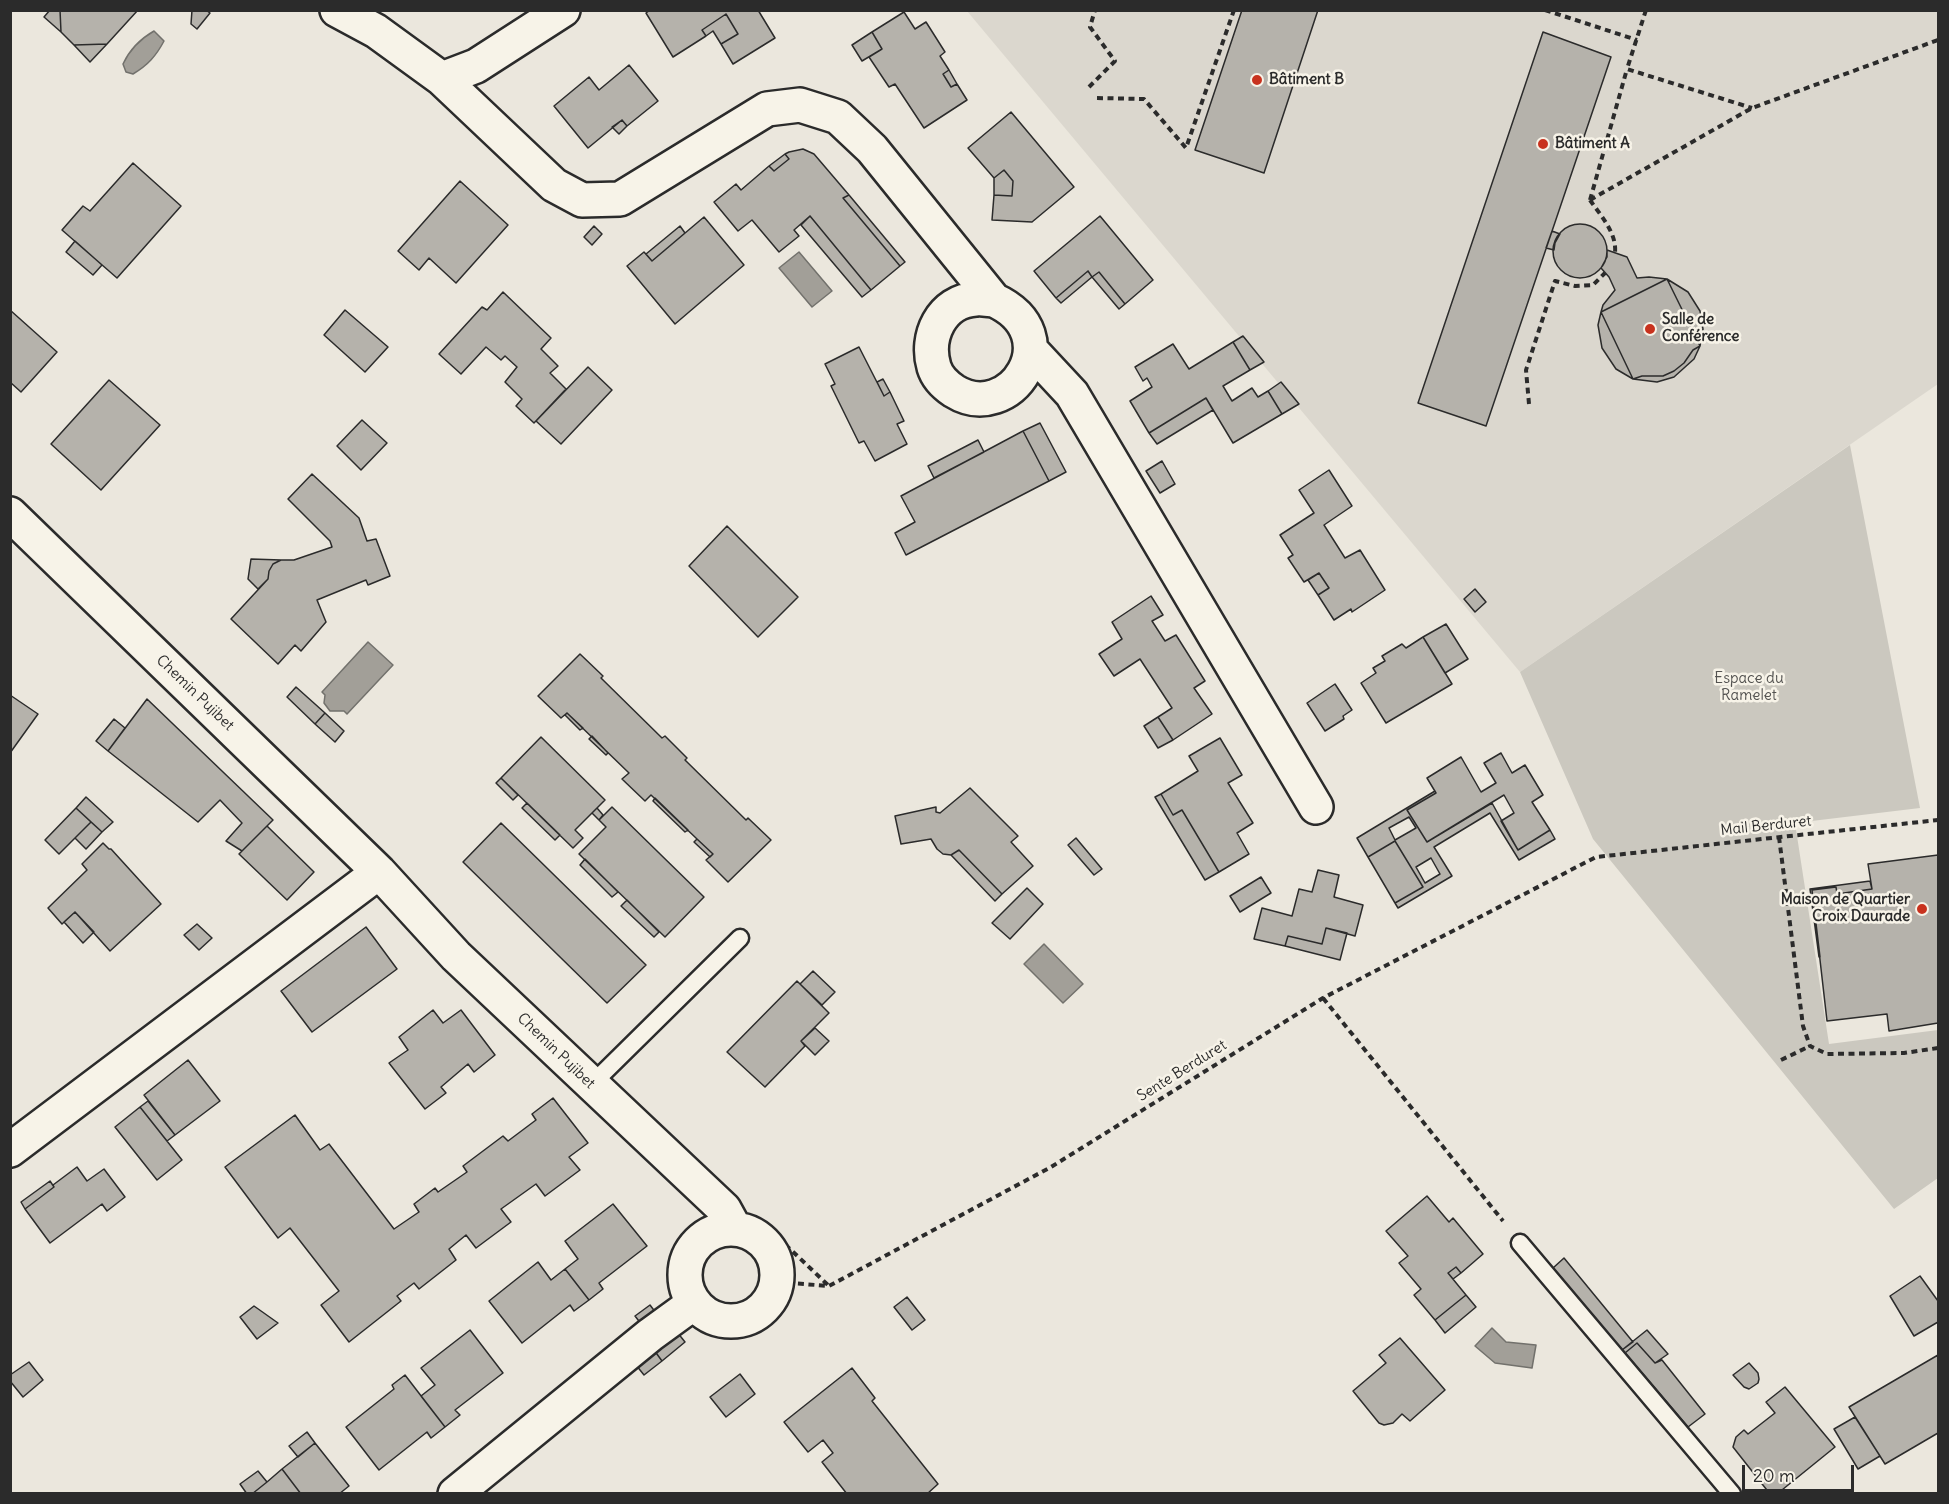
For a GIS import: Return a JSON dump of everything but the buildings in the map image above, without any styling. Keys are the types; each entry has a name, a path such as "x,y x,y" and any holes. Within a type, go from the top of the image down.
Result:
{"street":[{"path":"337,10 376,31 442,79 554,185 582,200 620,199 767,109 800,105 838,117 872,149 994,300"},
{"path":"442,79 476,66 563,10"},
{"path":"975,298 994,300 1009,307 1021,319 1029,334 1031,350 1026,369 1016,384 1000,395 981,399 962,396 946,386 934,370 930,352 932,332 942,316 957,304 975,298"},
{"path":"1031,350 1071,394 1316,807"},
{"name":"Chemin Pujibet","path":"10,514 379,872 456,956 724,1209 735,1229"},
{"path":"10,1150 379,872"},
{"path":"735,1229 750,1233 763,1241 772,1253 777,1267 777,1282 772,1297 763,1309 749,1318 734,1321 719,1320 705,1313 694,1303 687,1289 684,1274 687,1259 695,1246 706,1236 720,1230 735,1229"},
{"path":"455,1494 650,1335 694,1303"}],"lane":[{"path":"591,1085 740,938"},
{"path":"1520,1243 1732,1494"}],"path":[{"path":"1089,87 1115,61 1090,27 1095,10"},
{"path":"1097,98 1144,99 1186,148 1234,10"},
{"path":"1545,10 1637,40"},
{"path":"1590,200 1646,10"},
{"path":"1590,200 1752,108 1938,40"},
{"path":"1628,69 1752,108"},
{"path":"1590,200 1609,228 1616,246 1615,253"},
{"path":"1529,404 1526,370 1555,281 1575,286 1593,285 1605,273"},
{"name":"Mail Berduret","path":"1596,857 1938,820"},
{"path":"1779,837 1803,1026 1810,1047"},
{"name":"Sente Berduret","path":"777,1282 829,1286 1052,1167 1323,998 1596,857"},
{"path":"1323,998 1520,1243"},
{"path":"1781,1060 1810,1047 1827,1054 1904,1053 1938,1048"}],"shaded area":[{"path":"967,11 1938,11 1938,384 1520,672"},
{"path":"154,31 164,41 158,51 138,71 133,74 126,72 123,64 132,49"},
{"path":"799,252 832,291 812,307 779,268"},
{"path":"368,642 393,665 347,714 344,711 330,711 324,703 325,695 322,692"},
{"path":"1044,944 1083,984 1063,1003 1024,964"},
{"path":"1492,1328 1506,1342 1536,1345 1532,1368 1495,1363 1475,1346"}],"green space":[{"name":"Espace du Ramelet","path":"1850,445 1920,808 1795,823 1829,1044 1938,1030 1938,1178 1894,1209 1593,839 1520,672"}],"place":[{"name":"Bâtiment B","path":"1257,80"},
{"name":"Bâtiment A","path":"1543,144"},
{"name":"Salle de Conférence","path":"1650,329"},
{"name":"Maison de Quartier Croix Daurade","path":"1922,909"}]}
